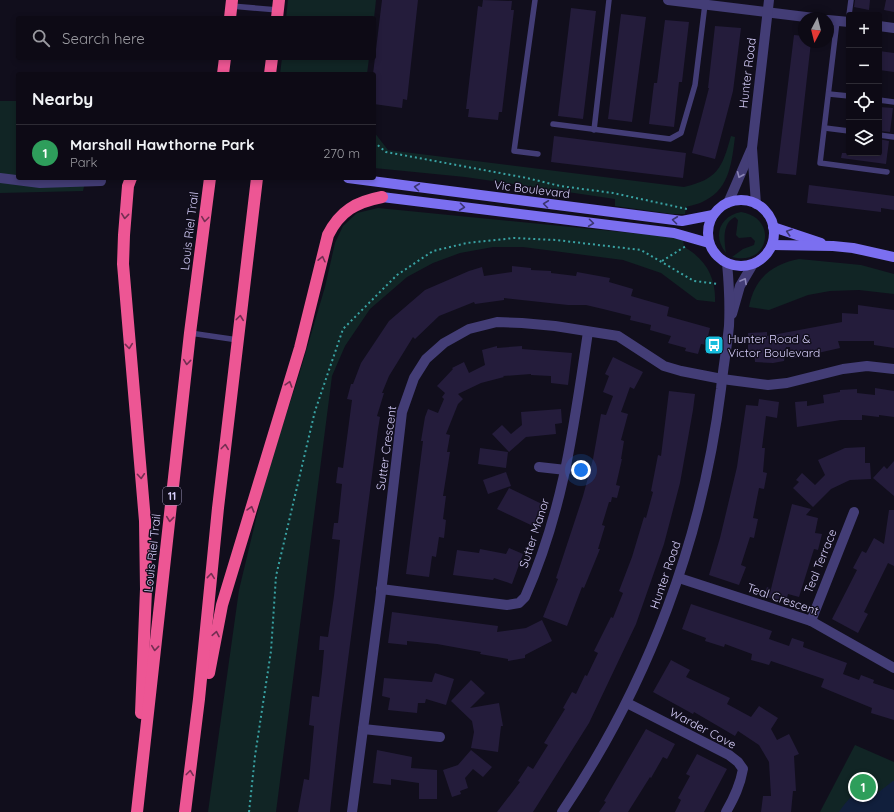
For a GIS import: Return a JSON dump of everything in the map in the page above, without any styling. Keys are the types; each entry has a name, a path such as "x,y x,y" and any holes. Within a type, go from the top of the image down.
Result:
{"highway":[{"path":"223,72 225,60"},
{"path":"270,72 272,60"},
{"path":"130,180 128,186 123,264 145,521 146,589 137,812"},
{"name":"Louis Riel Trail","path":"137,812 190,334 210,180"},
{"path":"185,812 199,699 219,500 257,180"},
{"path":"199,699 207,680 222,605 300,348 328,235 334,223 344,213 363,201 382,197"}],"street":[{"path":"668,0 688,1 798,16"},
{"name":"Hunter Road","path":"756,204 752,148 769,0"},
{"path":"834,20 846,19"},
{"path":"882,26 894,28"},
{"name":"Hunter Road","path":"728,203 752,148"},
{"path":"0,178 40,183 102,181"},
{"name":"Vic Boulevard","path":"364,180 682,221 713,215"},
{"path":"382,197 674,233 709,243"},
{"path":"742,201 756,204 764,210 770,218 773,227 772,245 761,259 753,264 735,266 727,263 713,251 709,243 709,224 713,215 728,203 742,201"},
{"path":"773,227 833,246"},
{"path":"772,245 833,246 853,248 894,257"},
{"name":"Hunter Road","path":"727,263 729,326"},
{"name":"Hunter Road","path":"562,812 595,762 627,703 651,651 678,578 694,532 705,488 714,441 729,326 740,286 753,264"},
{"name":"Sutter Crescent","path":"352,812 381,590 402,412 414,378 426,360 444,344 469,329 497,322 555,326 618,336 664,366 722,379 768,385 787,383 843,369 867,366 894,369"},
{"name":"Sutter Manor","path":"381,590 507,605 519,603 525,597 544,549 556,512 566,470 572,442 588,332"},
{"path":"539,467 566,470"},
{"name":"Teal Terrace","path":"811,621 854,512"},
{"name":"Teal Crescent","path":"678,578 811,621 894,668"},
{"name":"Warder Cove","path":"627,703 729,755 738,762 742,769 741,779 738,789 726,812"},
{"path":"363,729 440,737"}],"lane":[{"path":"535,0 514,151 538,154"},
{"path":"594,130 609,0"},
{"path":"850,12 851,0"},
{"path":"553,124 670,139 681,133 695,85 704,4"},
{"path":"231,8 278,9"},
{"path":"831,48 829,94 820,163 887,172"},
{"path":"829,94 846,96"},
{"path":"882,100 894,102"},
{"path":"825,128 846,131"},
{"path":"882,135 894,137"},
{"path":"190,334 238,340"}],"path":[{"path":"376,144 386,152 527,178 560,186 613,193 689,210"},
{"path":"662,262 686,246"}],"green space":[{"path":"288,0 376,0 374,16 286,16"},
{"path":"282,60 369,60 367,72 280,72"},
{"path":"0,101 16,101 16,180 86,180 83,191 0,193"},
{"path":"376,135 388,150 684,187 695,184 711,176 717,170 725,156 731,136 735,137 731,164 725,181 714,195 704,201 686,207 685,214 672,214 615,206 615,199 465,177 376,168"},
{"path":"378,208 683,238 684,247 698,257 708,270 714,285 715,302 697,300 661,273 623,260 523,247 493,247 460,253 433,263 407,277 370,309 345,346 332,376 276,812 208,812 239,590 267,473 299,375 325,287 335,243 343,226 357,213"},
{"path":"741,212 753,216 761,223 765,232 765,240 761,249 754,255 745,258 732,257 743,249 754,245 755,241 751,237 739,238 736,235 738,220 735,217 728,223 726,228 726,253 719,240 720,228 723,222 734,214"},
{"path":"799,259 861,265 894,274 894,294 859,290 830,291 808,295 769,310 749,307 755,288 766,274 780,265"},
{"path":"855,745 894,762 894,812 820,812"}],"water":[{"path":"893,781 894,812 839,812 848,800 857,793 861,791 871,798"}],"building":[{"path":"382,0 418,0 407,100 403,99 402,108 376,104 376,72 373,72 375,60 376,60"},
{"path":"483,0 512,1 511,10 514,10 502,112 499,112 498,120 468,117 469,109 466,109 478,6 482,7"},
{"path":"855,0 870,0 869,10 854,7"},
{"path":"886,0 894,0 894,12 884,10"},
{"path":"571,8 596,11 583,119 558,116"},
{"path":"621,14 646,17 632,122 608,119"},
{"path":"665,20 689,22 682,82 679,82 674,127 649,124 654,83 657,83"},
{"path":"715,26 741,28 733,91 715,159 692,153 709,88"},
{"path":"794,35 798,35 798,48 810,48 796,175 777,173"},
{"path":"882,51 894,53 894,72 882,70"},
{"path":"882,107 893,108 890,132 882,131"},
{"path":"554,136 686,153 683,178 551,162"},
{"path":"882,140 889,141 886,164 841,158 842,153 846,153 846,156 882,156"},
{"path":"809,185 894,196 894,210 881,208 881,212 807,203"},
{"path":"512,266 531,268 531,270 551,271 551,273 576,276 577,272 610,278 609,282 633,289 631,296 669,307 667,316 710,328 706,345 701,344 698,354 685,351 686,348 668,343 671,336 650,330 651,325 630,320 631,316 586,305 568,305 504,298 504,300 475,304 474,302 439,316 415,339 413,337 389,376 382,393 384,393 377,416 380,417 339,729 330,812 298,812 304,779 309,780 314,726 309,725 312,696 319,697 324,650 319,650 320,636 328,637 334,596 340,540 332,539 334,523 338,523 342,484 336,483 338,467 343,468 352,400 347,399 351,384 353,384 361,363 389,321 425,290 482,267 484,276 512,272"},
{"path":"858,305 894,310 894,348 874,345 874,341 838,341 840,348 791,359 790,347 786,347 784,361 773,363 755,362 754,351 748,351 748,333 767,332 767,336 842,322 842,313 858,314"},
{"path":"497,346 497,348 522,346 522,349 572,353 568,385 551,383 551,376 531,374 503,376 504,377 481,383 458,394 463,399 458,404 446,434 450,435 447,452 450,452 443,496 446,496 443,519 446,520 444,538 439,537 436,557 432,556 429,577 406,574 425,417 428,409 438,413 444,399 442,397 445,393 437,386 453,369 452,368 464,362 469,373 485,365 482,350"},
{"path":"613,357 643,372 634,389 630,387 621,412 628,414 621,440 624,441 622,459 616,485 620,486 617,498 612,497 611,502 609,502 602,525 605,526 598,549 600,549 584,588 582,587 567,626 543,617 558,579 556,578 583,496 593,459 601,414 606,415 613,396 603,392 609,376 605,374"},
{"path":"875,388 894,391 894,417 862,415 862,420 841,420 797,427 795,402 807,401 807,406 824,403 823,395 840,392 840,390 857,389 857,393 875,395"},
{"path":"669,391 695,394 693,410 680,483 664,544 636,624 589,723 533,812 497,812 520,782 518,781 528,766 533,769 548,745 544,743 565,709 563,708 572,692 576,694 585,675 587,676 598,653 594,651 611,617 613,618 623,593 619,591 632,557 644,517 646,518 653,492 651,491 658,455 661,456"},
{"path":"759,399 779,402 777,418 766,416 762,448 765,448 763,472 767,473 764,489 759,488 753,518 758,519 754,538 750,537 741,565 746,567 739,585 709,575 720,538 737,467 746,405 758,406"},
{"path":"561,409 562,423 555,424 556,434 526,437 509,452 492,434 502,425 511,434 522,425 521,412"},
{"path":"865,447 865,463 870,463 871,479 850,480 831,489 813,507 793,488 799,482 796,480 802,473 815,485 825,475 818,460 845,448"},
{"path":"480,448 508,452 506,468 478,464"},
{"path":"894,461 894,496 873,478 884,466 887,469"},
{"path":"506,472 511,486 488,494 483,480"},
{"path":"509,488 544,505 533,526 497,509"},
{"path":"792,504 811,509 806,515 818,518 815,533 822,534 818,550 814,549 799,597 788,594 786,602 764,596 767,587 771,589"},
{"path":"889,510 894,510 894,566 888,563 864,612 868,614 858,633 832,619 857,570 853,568 862,551 866,553 874,538 884,544"},
{"path":"509,548 523,554 512,584 494,578 493,580 453,575 457,550 479,553 480,549 506,554"},
{"path":"691,604 772,631 769,639 789,646 792,638 804,642 803,647 847,663 843,674 859,680 861,675 874,680 873,683 894,690 894,720 871,713 872,708 821,687 824,679 771,661 769,665 751,660 752,654 725,644 724,647 705,641 706,638 682,629"},
{"path":"392,612 498,626 497,632 526,628 542,620 552,641 525,655 525,658 508,661 508,659 480,654 481,652 437,644 407,641 407,645 388,643"},
{"path":"671,660 690,670 686,677 730,698 727,704 751,717 759,706 778,718 771,729 777,740 789,734 799,754 794,756 796,791 793,791 791,812 761,812 763,796 771,796 769,762 759,745 738,731 735,736 694,712 693,714 653,692"},
{"path":"435,673 454,679 446,705 426,699 425,703 418,703 417,713 388,710 390,698 382,696 384,678 432,682"},
{"path":"471,680 485,693 470,708 499,703 503,726 501,726 498,752 471,748 474,732 472,721 451,701"},
{"path":"646,729 675,744 667,759 663,757 628,812 599,812 606,802 604,801"},
{"path":"377,750 412,757 411,768 437,770 437,799 419,799 419,783 391,779 391,785 373,783"},
{"path":"471,750 492,767 483,777 473,769 465,778 468,788 460,791 461,794 452,797 443,770 458,765"},
{"path":"697,754 727,769 704,812 675,812 681,800 678,798 690,776 686,774"}],"place":[{"name":"Hunter Road & Victor Boulevard","path":"714,345"},
{"name":"Marshall Hawthorne Park","path":"863,787"}]}
